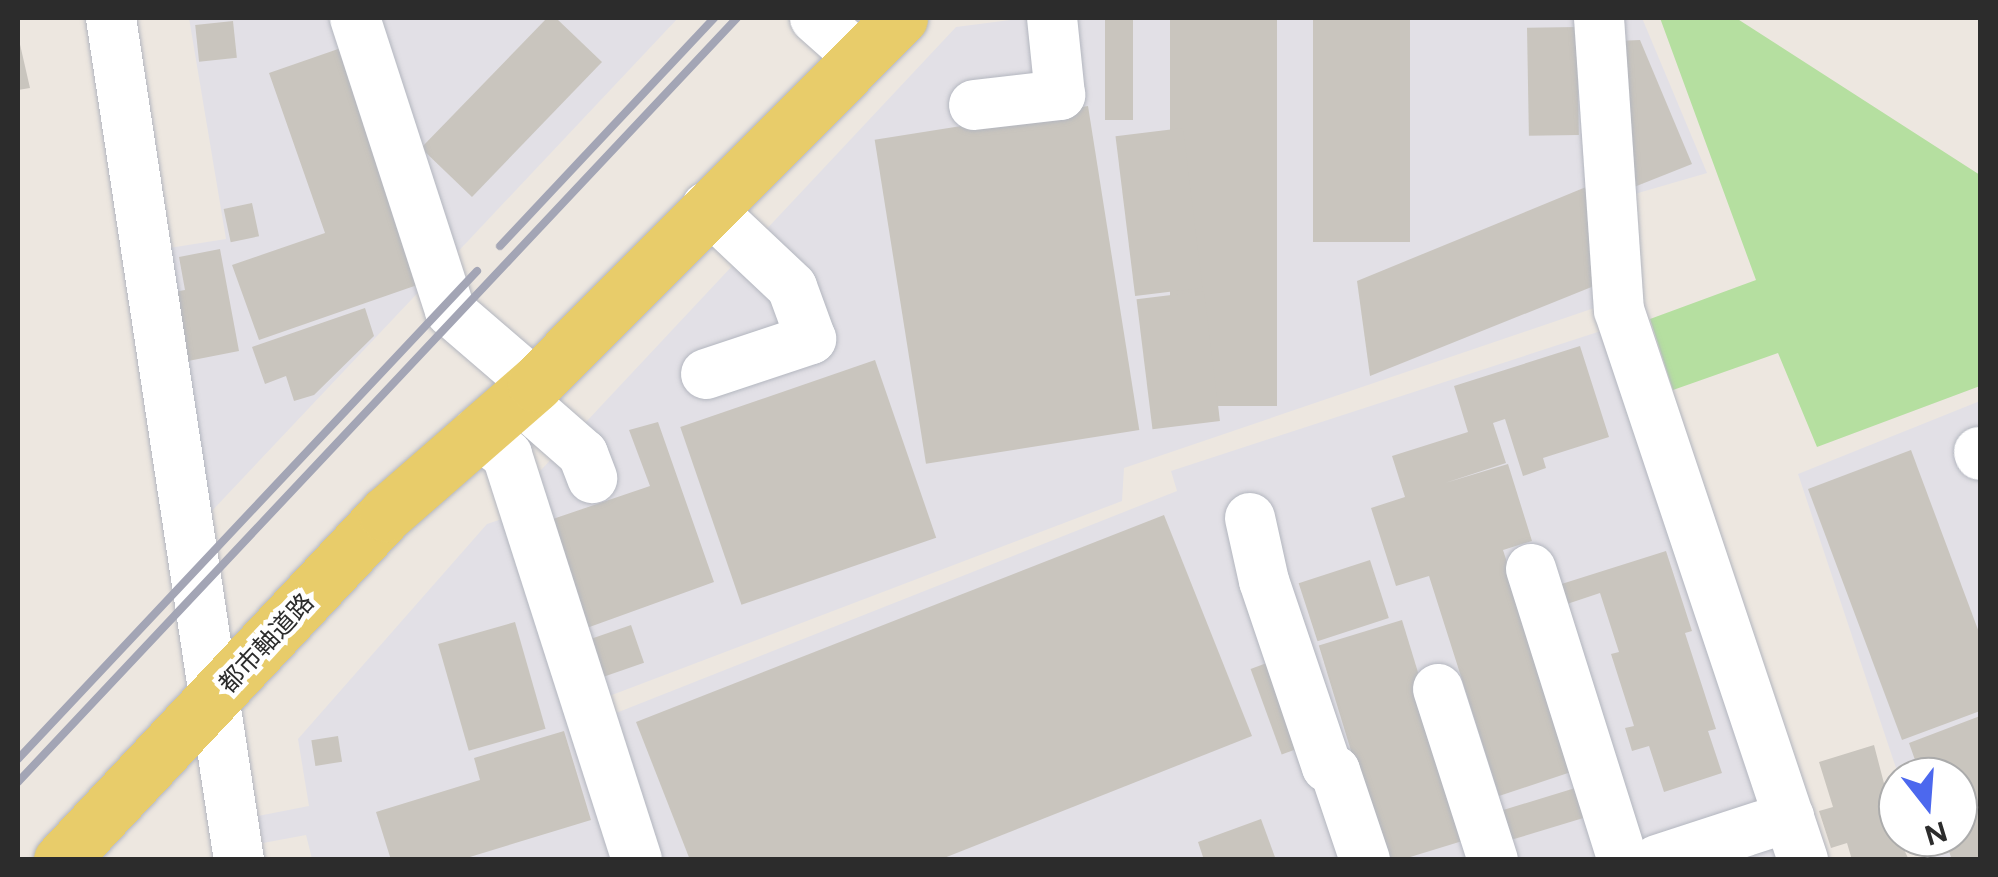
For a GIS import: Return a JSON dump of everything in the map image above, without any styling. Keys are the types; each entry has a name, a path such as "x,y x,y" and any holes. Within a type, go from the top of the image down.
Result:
{"main road":[{"name":"都市軸道路","path":"61,860 218,716 404,532 476,433 527,390 900,18"},
{"name":"都市軸道路","path":"108,860 218,716"}],"street":[{"path":"111,18 239,860"},
{"path":"355,18 450,311 583,454 592,478"},
{"path":"815,18 861,59"},
{"path":"974,104 1060,95 1052,18"},
{"path":"1599,18 1619,310 1796,838 1657,860"},
{"path":"706,374 811,339 792,287 707,207"},
{"path":"476,433 506,455 636,860"},
{"path":"1250,518 1326,768 1335,771 1365,860"},
{"path":"1531,569 1622,860 1600,860"},
{"path":"1438,689 1493,860"}],"shaded area":[{"path":"189,18 338,18 428,282 209,514 169,248 226,239"},
{"path":"370,18 678,18 451,259"},
{"path":"1026,18 1575,18 1603,305 1124,468 1122,501 604,698 527,485 956,27"},
{"path":"1610,18 1642,18 1707,173 1621,198"},
{"path":"1607,329 1777,859 658,859 611,715 1177,491 1171,471"},
{"path":"1980,401 1980,859 1926,859 1978,857 1978,757 1892,757 1798,474"},
{"path":"508,517 619,859 312,859 306,835 263,843 258,816 309,806 298,739 487,524"}],"green space":[{"path":"1660,18 1736,18 1980,175 1980,386 1817,447 1778,353 1673,390 1650,319 1756,280"}],"building":[{"path":"547,18 556,18 602,62 472,197 421,148"},
{"path":"1105,18 1133,18 1133,120 1105,120"},
{"path":"1170,18 1277,18 1277,406 1170,406"},
{"path":"1313,18 1410,18 1410,242 1313,242"},
{"path":"233,21 237,58 199,62 195,25"},
{"path":"1577,27 1579,135 1529,136 1527,28"},
{"path":"1640,40 1692,164 1624,191 1617,41"},
{"path":"18,41 30,88 18,90"},
{"path":"341,48 423,283 259,340 232,265 325,233 269,73"},
{"path":"1088,106 1139,430 926,464 875,140"},
{"path":"1183,128 1203,288 1135,296 1116,136"},
{"path":"1586,187 1594,286 1370,376 1357,281"},
{"path":"252,203 259,236 231,242 224,209"},
{"path":"220,249 239,351 188,361 174,292 185,290 179,257"},
{"path":"1204,291 1220,421 1152,429 1137,299"},
{"path":"365,308 374,336 314,395 294,401 286,376 265,384 252,347"},
{"path":"1580,346 1609,437 1543,458 1546,468 1523,476 1505,419 1493,423 1506,463 1445,483 1508,464 1532,541 1503,550 1574,771 1499,796 1429,576 1396,586 1371,508 1405,497 1392,456 1468,432 1454,386"},
{"path":"875,360 936,538 741,605 680,427"},
{"path":"658,422 714,582 584,629 547,521 650,486 629,430"},
{"path":"1911,450 1980,635 1980,711 1902,740 1808,489"},
{"path":"1164,515 1252,736 939,860 690,860 636,722"},
{"path":"1666,551 1692,631 1685,633 1716,729 1708,731 1722,773 1664,792 1649,746 1632,751 1625,728 1634,726 1611,654 1619,652 1600,593 1558,607 1552,587"},
{"path":"1370,560 1389,618 1318,641 1299,583"},
{"path":"1402,620 1469,839 1400,860 1384,860 1319,645"},
{"path":"515,622 546,729 469,751 438,644"},
{"path":"631,625 644,663 601,677 588,640"},
{"path":"1275,660 1306,746 1282,754 1251,669"},
{"path":"1980,716 1980,860 1951,857 1978,857 1978,757 1914,757 1909,743"},
{"path":"564,731 591,820 460,860 391,860 376,812 480,780 474,758"},
{"path":"338,736 342,762 315,766 311,740"},
{"path":"1874,745 1878,760 1878,857 1909,860 1852,860 1847,843 1831,848 1819,811 1833,807 1819,762"},
{"path":"1585,785 1594,815 1510,840 1501,811"},
{"path":"1261,819 1276,860 1204,860 1198,842"}],"railway":[{"path":"500,246 714,18"},
{"path":"18,782 737,18"},
{"path":"18,759 477,271"}]}
